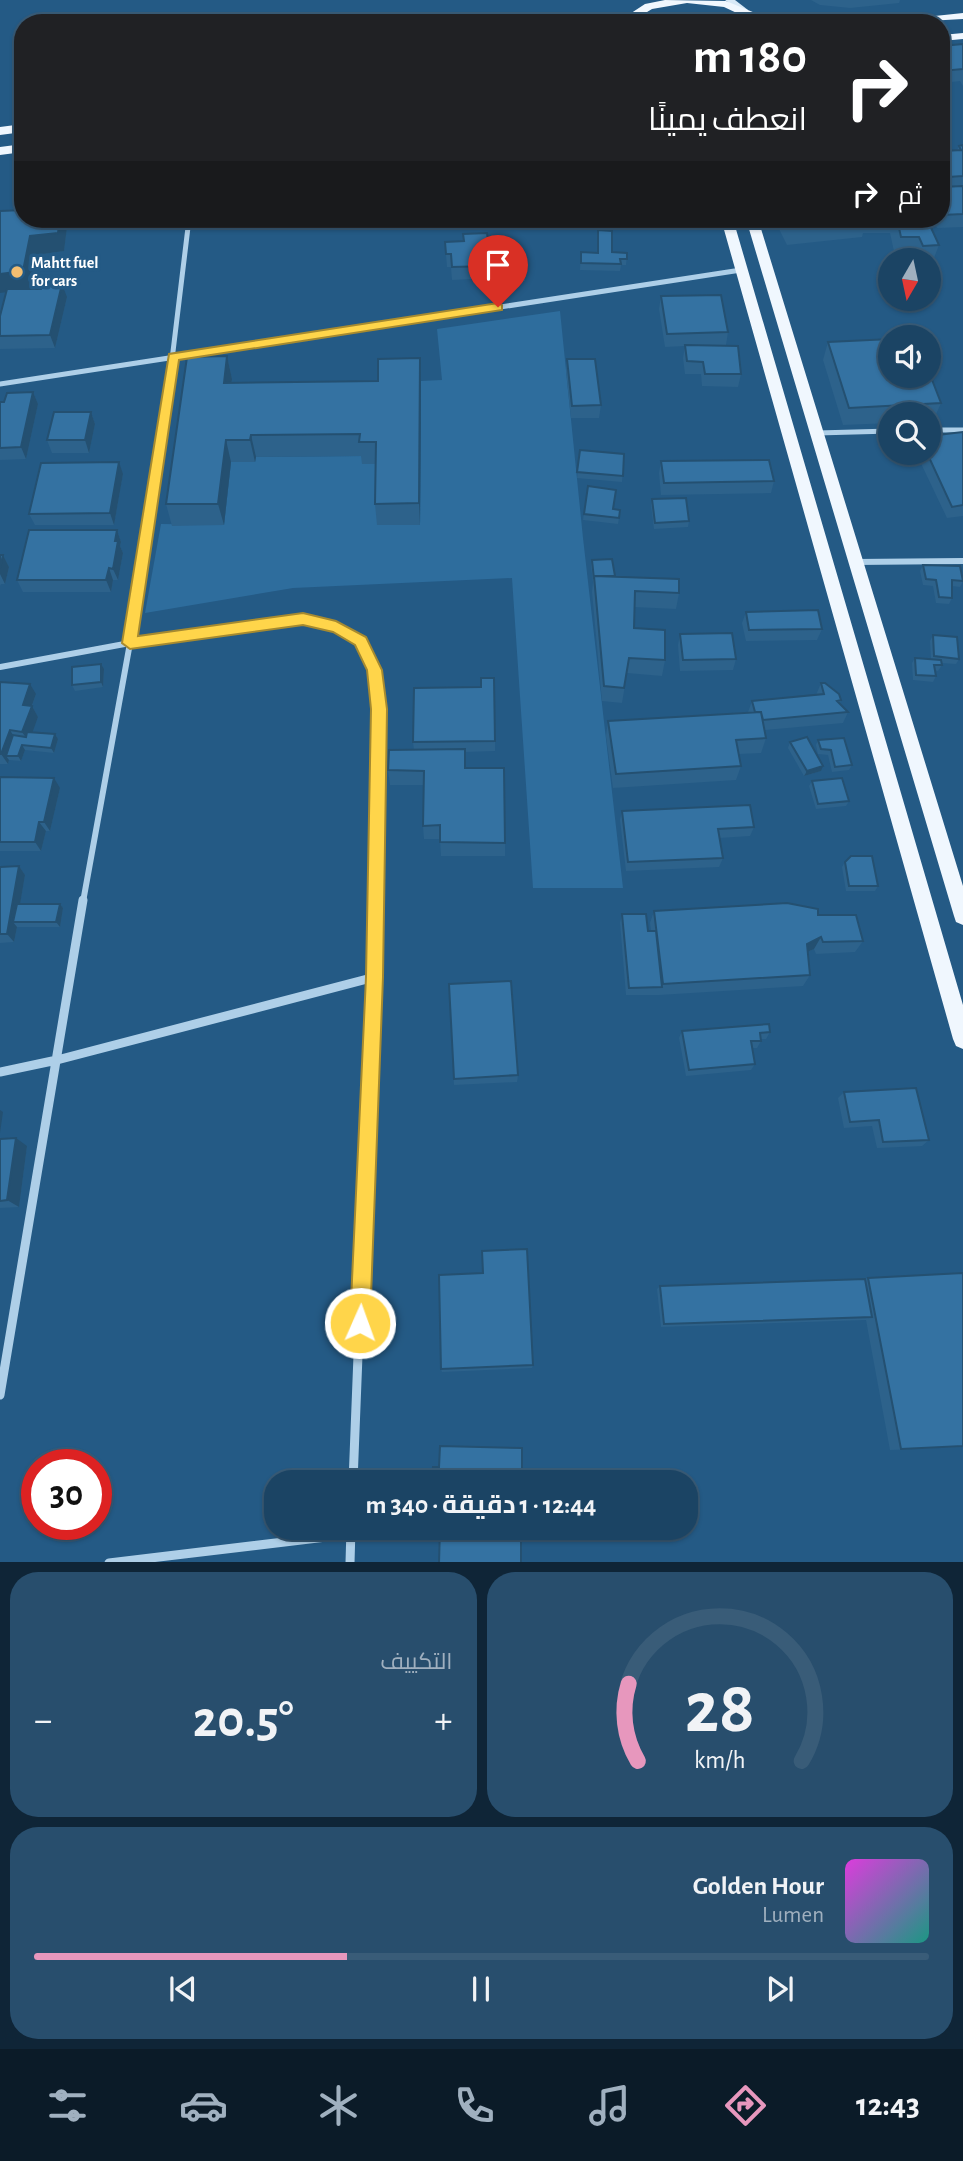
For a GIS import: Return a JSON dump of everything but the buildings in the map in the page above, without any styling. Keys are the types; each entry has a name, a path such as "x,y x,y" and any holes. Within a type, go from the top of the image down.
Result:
{"main road":[{"path":"634,14 651,3 684,0"},
{"path":"690,0 726,4 744,10"},
{"path":"729,0 752,14"},
{"path":"729,228 963,1039"},
{"path":"755,228 963,916"}],"street":[{"path":"0,1395 130,643 173,357 187,228"},
{"path":"0,384 741,270"},
{"path":"854,562 963,561"},
{"path":"0,667 130,643 303,619 336,627 361,641 374,670 379,709 375,977 354,1470"},
{"path":"0,1072 57,1060 375,977"},
{"path":"117,1562 283,1540"},
{"path":"350,1562 351,1540"}],"lane":[{"path":"941,430 963,430"},
{"path":"816,433 878,431"}],"shaded area":[{"path":"560,311 623,888 533,888 512,578 293,588 145,613 161,524 224,525 231,462 255,462 256,457 363,456 379,464 420,524 421,381 442,380 437,329"}],"place":[{"name":"Mahtt fuel for cars","path":"17,272"}],"route":[{"path":"360,1323 375,977 379,709 374,670 361,641 336,627 303,619 130,643 173,357 498,307"}]}
